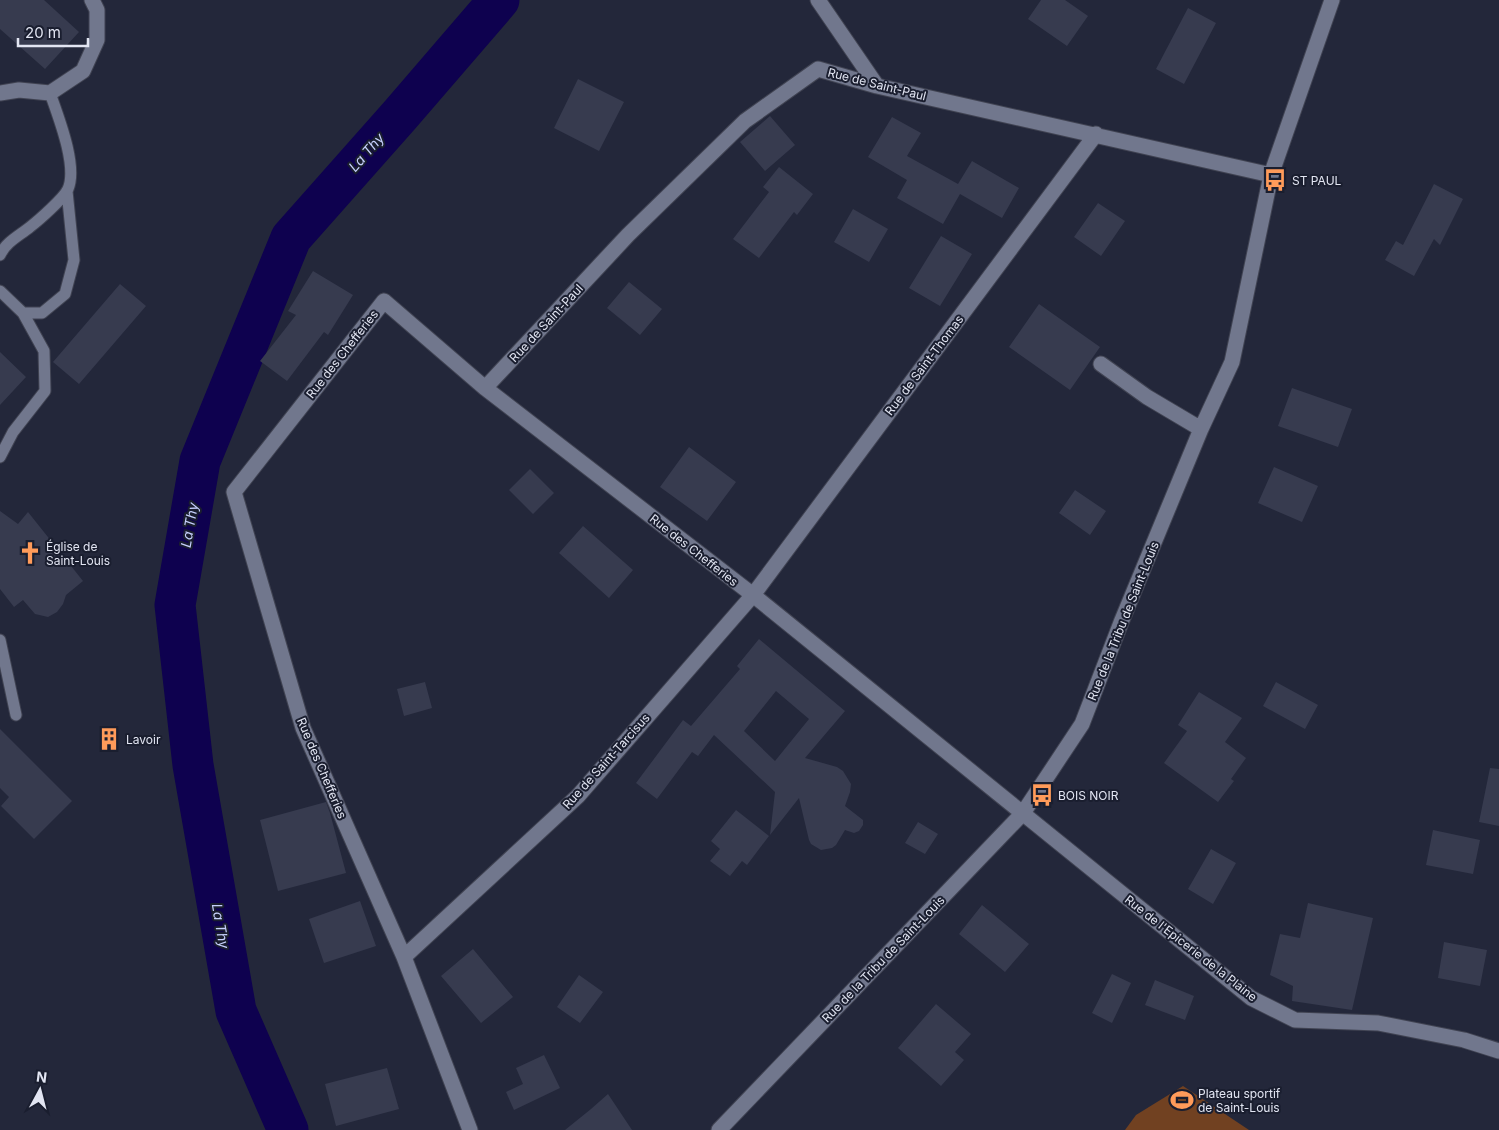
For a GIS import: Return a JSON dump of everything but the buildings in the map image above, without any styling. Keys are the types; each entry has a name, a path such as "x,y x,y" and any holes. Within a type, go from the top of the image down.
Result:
{"street":[{"path":"0,93 19,90 50,93 83,71 97,40 96,10 92,0"},
{"path":"818,0 877,86"},
{"name":"Rue de la Tribu de Saint-Louis","path":"719,1130 1023,813 1082,724 1122,620 1201,429 1232,362 1270,175 1332,0"},
{"name":"Rue de Saint-Paul","path":"485,388 628,235 745,121 818,69 877,86 1096,134 1270,175"},
{"name":"Rue de Saint-Thomas","path":"752,595 1096,134"},
{"name":"Rue des Chefferies","path":"470,1130 404,957 303,728 234,492 384,301 485,388 752,595 1023,813"},
{"path":"1101,364 1147,396 1201,429"},
{"name":"Rue de Saint-Tarcisus","path":"404,957 578,796 752,595"},
{"name":"Rue de l'Epicerie de la Plaine","path":"1023,813 1251,998 1260,1003 1295,1020 1378,1024 1464,1040 1499,1051"}],"lane":[{"path":"23,313 42,312 64,294 74,260 67,191 71,178 66,140 50,93"},
{"path":"0,256 4,247 31,226 67,191"},
{"path":"0,291 23,313 44,350 45,391 14,432 0,457"},
{"path":"0,640 16,715"}],"shaded area":[{"name":"Plateau sportif de Saint-Louis","path":"1183,1086 1249,1130 1125,1130 1136,1115"}],"waterway":[{"name":"La Thy","path":"288,1130 236,1011 193,765 175,605 200,461 291,238 499,0"}],"place":[{"name":"ST PAUL","path":"1275,180"},
{"name":"Église de Saint-Louis","path":"30,553"},
{"name":"Lavoir","path":"109,739"},
{"name":"BOIS NOIR","path":"1042,795"},
{"name":"Plateau sportif de Saint-Louis","path":"1182,1100"}]}
